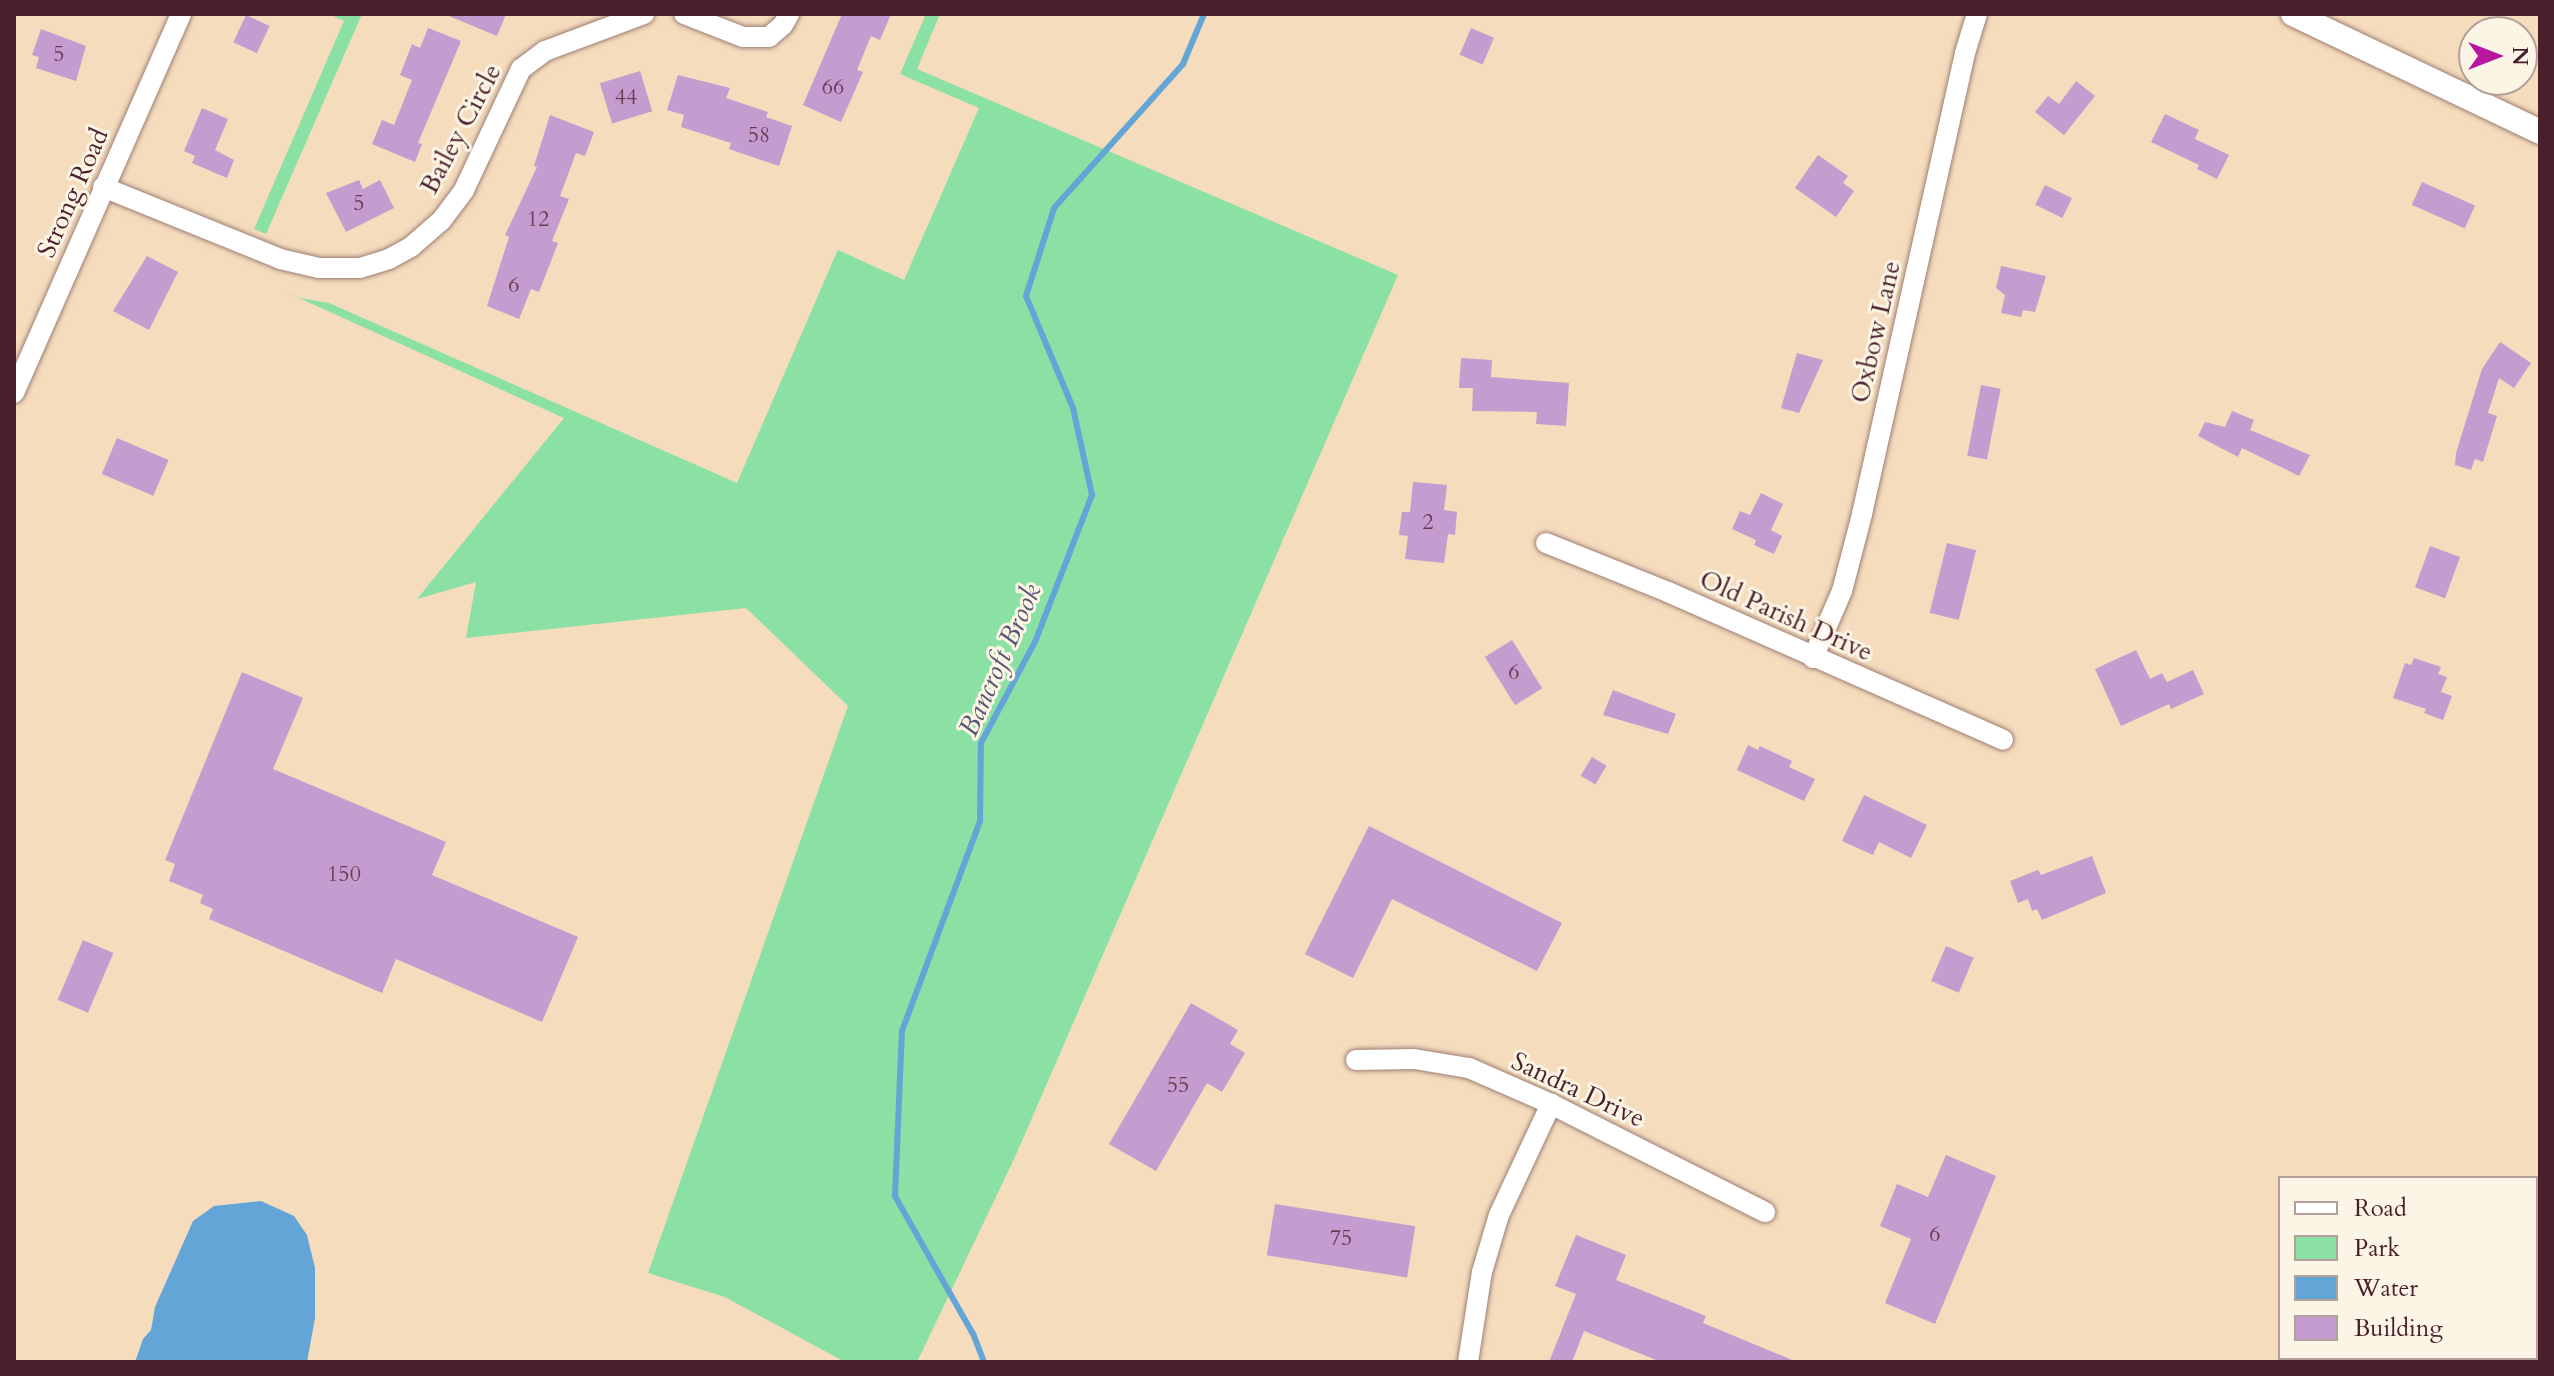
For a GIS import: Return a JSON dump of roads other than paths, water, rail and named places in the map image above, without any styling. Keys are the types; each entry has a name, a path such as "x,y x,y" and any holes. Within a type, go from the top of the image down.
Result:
{"street":[{"name":"Strong Road","path":"16,383 181,14"},
{"name":"Bailey Circle","path":"103,187 280,259 318,268 360,268 389,259 412,246 441,221 464,190 521,69 545,51 644,14"},
{"path":"684,14 743,37 769,37 783,25 789,14"},
{"name":"Oxbow Lane","path":"1813,658 1842,591 1862,514 1965,53 1977,14"},
{"path":"2293,14 2540,132"},
{"name":"Old Parish Drive","path":"1546,543 2003,740"},
{"name":"Sandra Drive","path":"1356,1060 1414,1059 1469,1068 1551,1104 1765,1212"},
{"path":"1468,1362 1482,1272 1499,1215 1551,1104"}],"water":[{"path":"261,1201 294,1216 307,1235 315,1268 315,1318 307,1362 135,1362 143,1339 151,1330 155,1307 193,1221 214,1206"}],"waterway":[{"name":"Bancroft Brook","path":"984,1362 973,1334 895,1196 902,1031 980,821 981,743 1035,642 1092,495 1073,408 1026,296 1054,208 1183,64 1204,14"}]}
